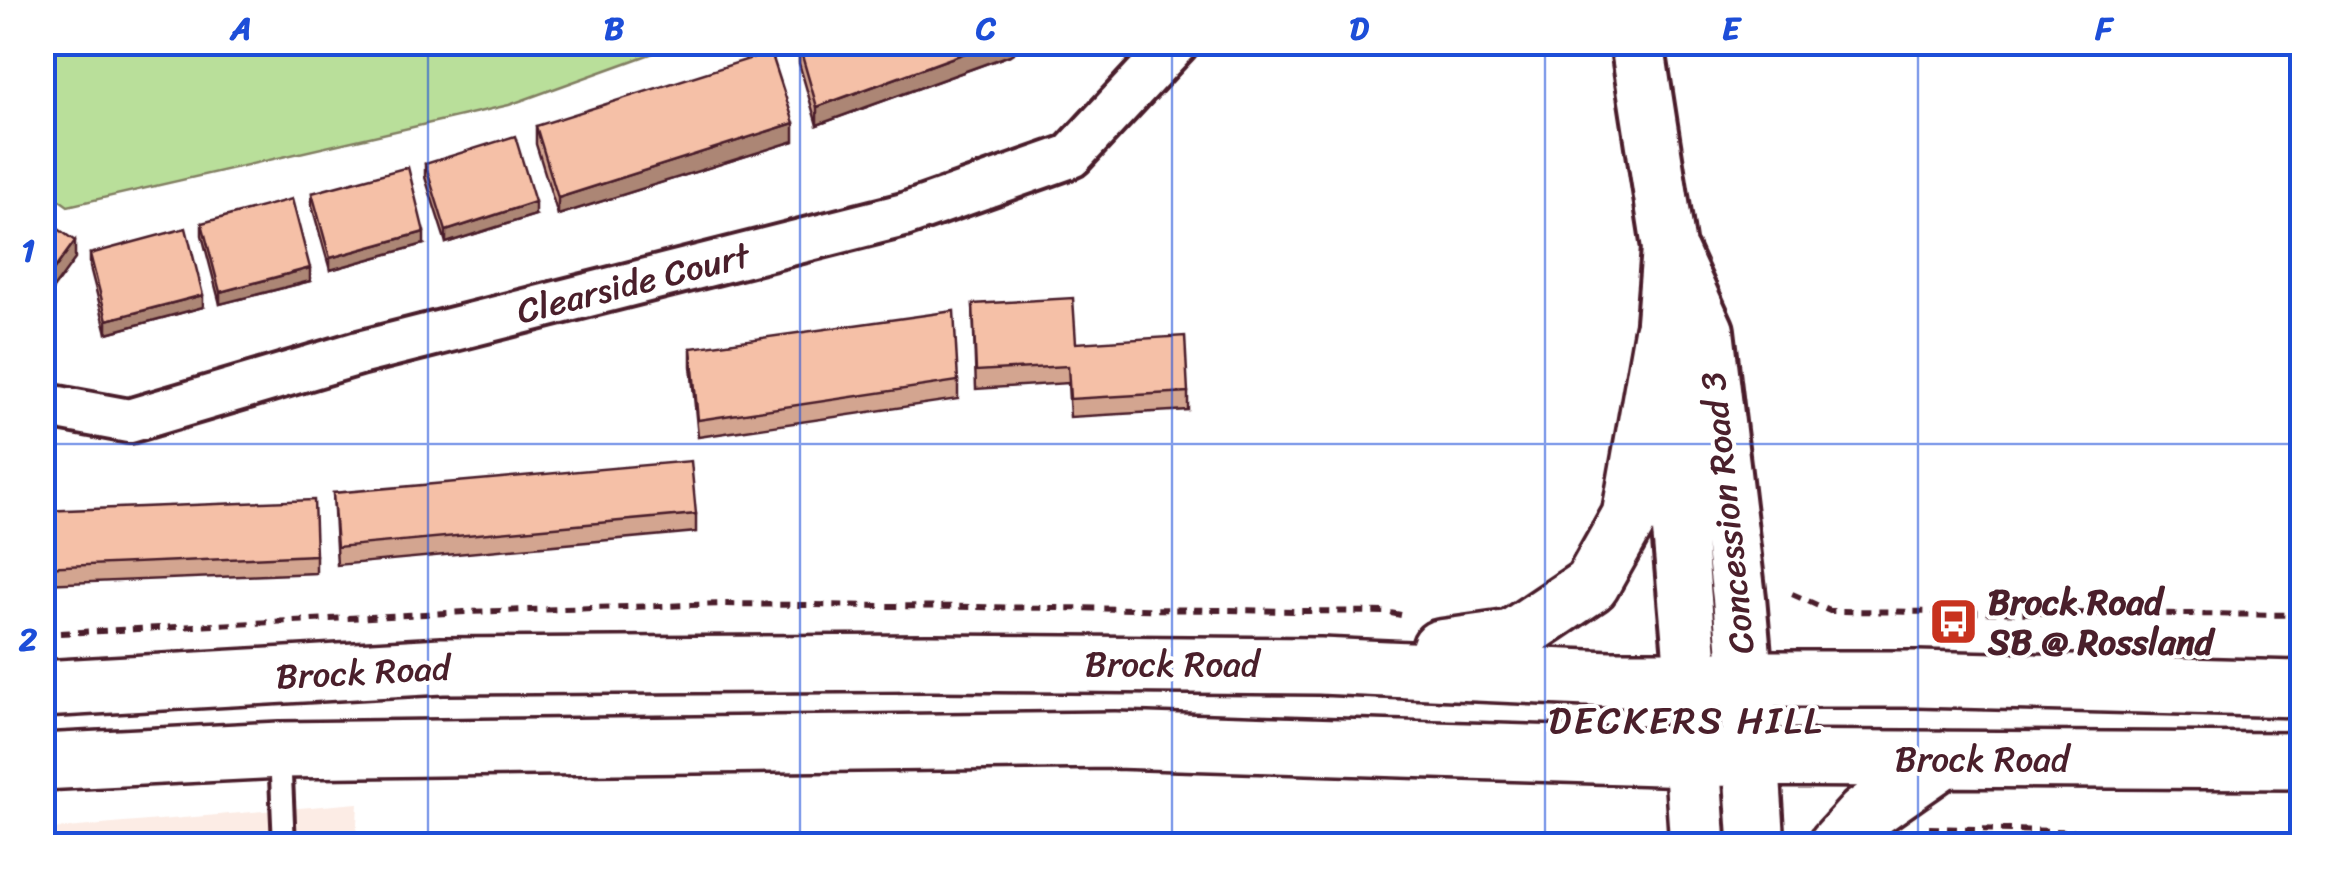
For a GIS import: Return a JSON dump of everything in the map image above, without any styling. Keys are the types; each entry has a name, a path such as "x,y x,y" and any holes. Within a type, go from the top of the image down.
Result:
{"main road":[{"path":"1320,666 1512,638 1591,585 1630,516 1662,334"},
{"name":"Brock Road","path":"42,689 442,666 930,662 1320,666 1610,678 1917,679 2302,689"},
{"name":"Concession Road 3","path":"1746,678 1757,846"},
{"name":"Concession Road 3","path":"1692,679 1698,846"},
{"name":"Brock Road","path":"42,762 280,750 1115,740 1692,758 2302,761"},
{"path":"1836,846 1864,815 1944,759"}],"street":[{"name":"Clearside Court","path":"42,406 129,421 359,353 904,215 1071,156 1177,42"},
{"name":"Concession Road 3","path":"1637,42 1669,248 1662,334 1692,679"},
{"name":"Concession Road 3","path":"1669,248 1707,331 1746,678"}],"lane":[{"path":"280,750 284,846"}],"path":[{"path":"1792,594 1830,611 2302,615"},
{"path":"42,634 465,612 724,604 1385,612 1416,618"},
{"path":"1923,828 2302,837"}],"shaded area":[{"path":"358,803 356,845 43,846 43,830"}],"green space":[{"path":"43,42 681,43 509,105 68,206 43,188"}],"building":[{"path":"995,42 817,107 799,45"},
{"path":"771,52 794,123 558,198 536,126"},
{"path":"515,136 535,202 446,231 425,164"},
{"path":"408,167 424,232 330,258 312,193"},
{"path":"292,199 310,268 220,292 202,223"},
{"path":"42,217 75,241 42,286"},
{"path":"186,228 203,295 107,320 90,254"},
{"path":"1073,298 1076,343 1185,336 1188,392 1070,399 1068,366 976,371 973,304"},
{"path":"954,311 958,381 698,420 691,348"},
{"path":"691,461 696,514 337,547 333,493"},
{"path":"314,500 316,555 42,567 42,511"}],"place":[{"name":"Brock Road SB @ Rossland","path":"1953,622"}],"district":[{"name":"DECKERS HILL","path":"1686,720"}]}
